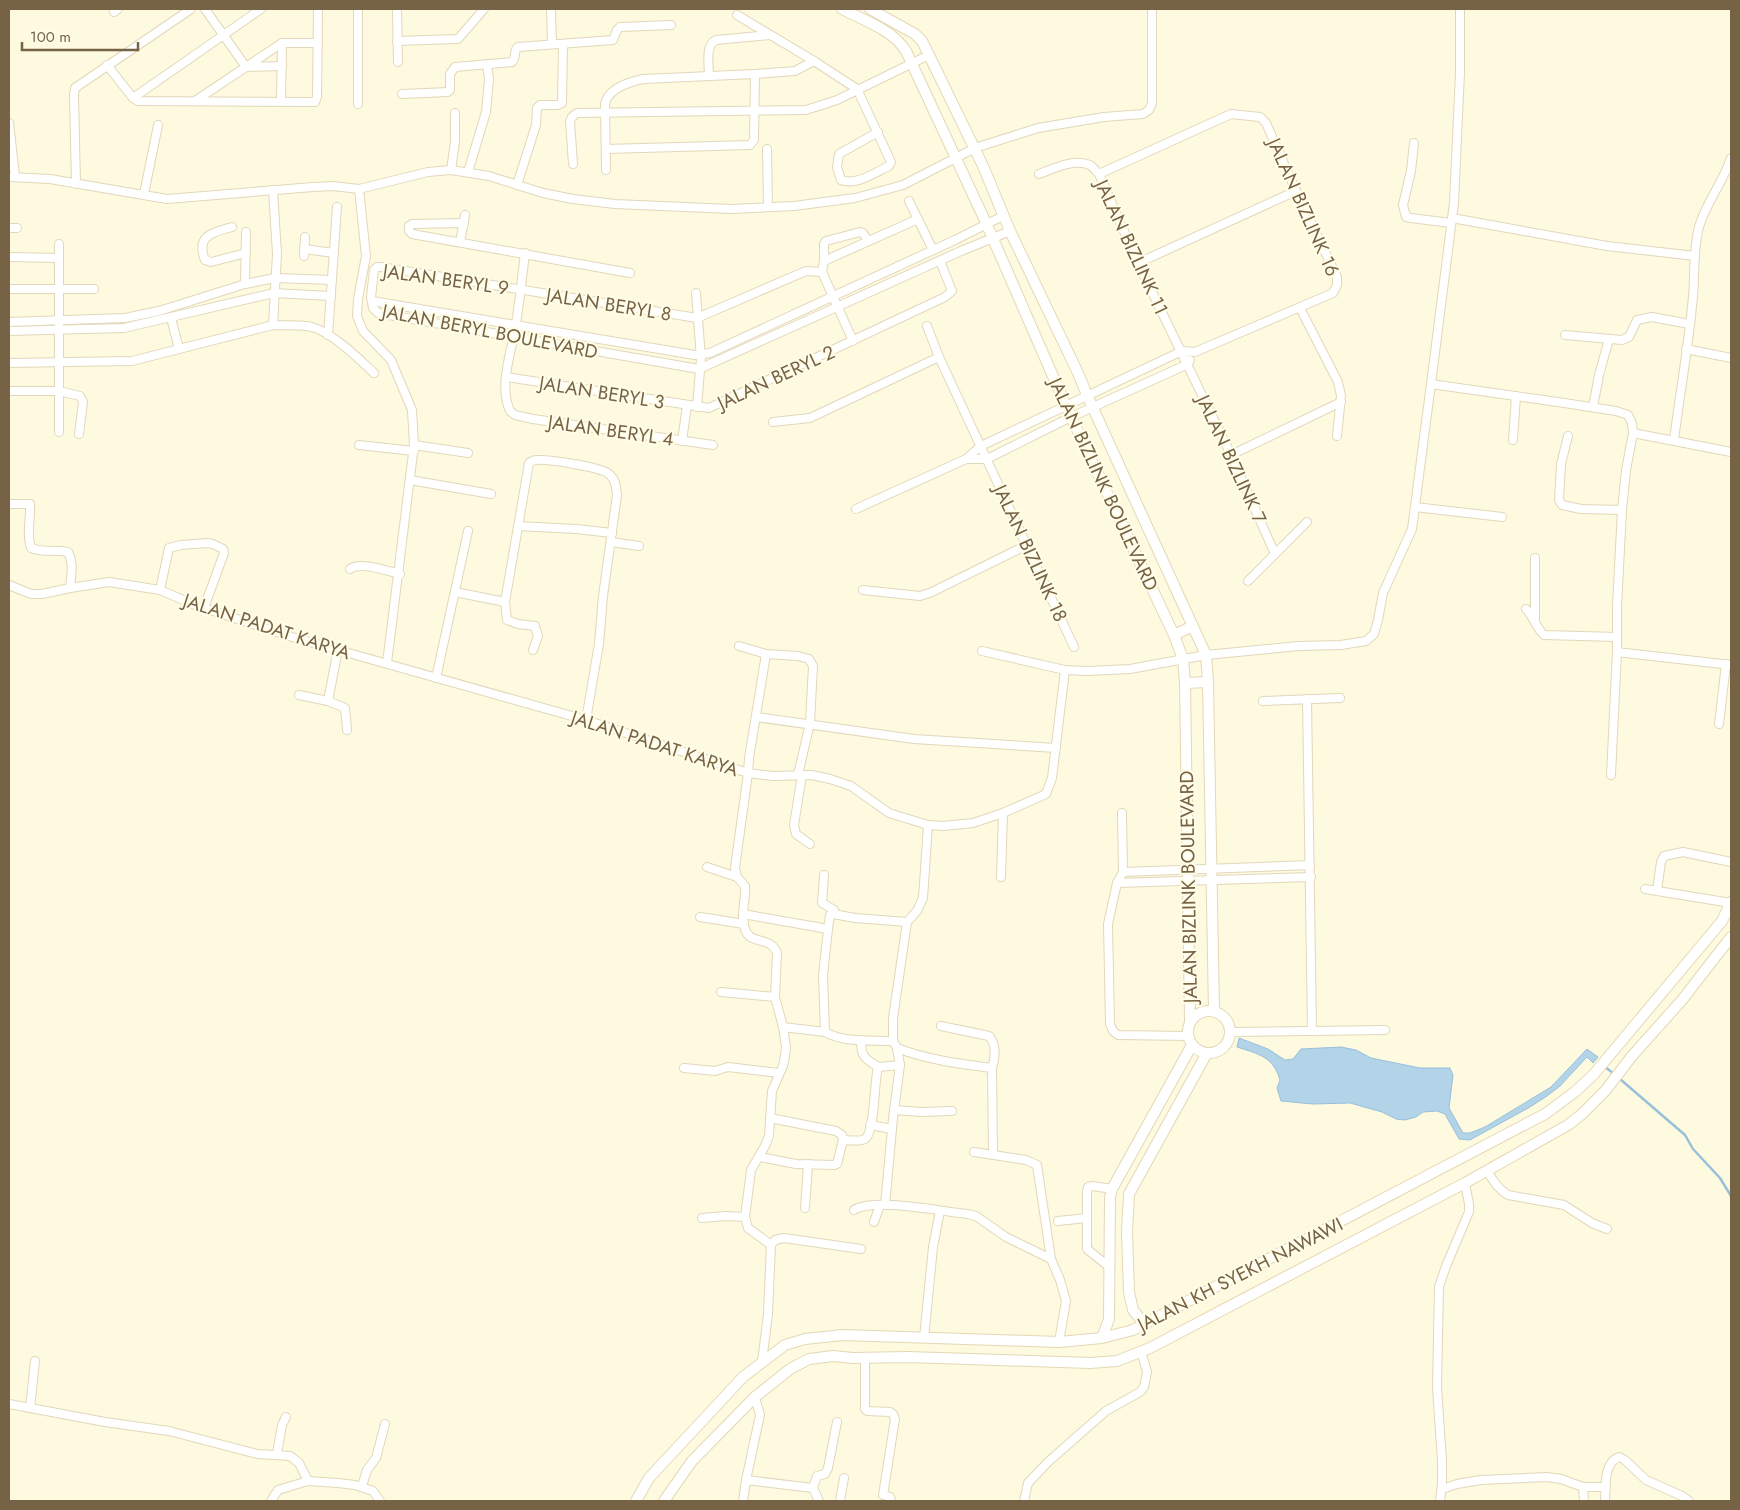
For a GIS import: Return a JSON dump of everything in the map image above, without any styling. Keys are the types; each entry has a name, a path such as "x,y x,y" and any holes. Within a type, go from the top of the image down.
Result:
{"street":[{"path":"76,184 75,88 191,9"},
{"path":"205,9 246,66"},
{"path":"133,98 260,9"},
{"path":"107,66 133,98 138,101 317,101 318,9"},
{"path":"358,9 358,104"},
{"path":"397,9 398,62"},
{"path":"398,41 458,39 484,9"},
{"name":"JALAN BIZLINK BOULEVARD","path":"842,9 878,27 900,41 906,51 987,225 1071,417 1184,659 1190,1021"},
{"name":"JALAN BIZLINK BOULEVARD","path":"870,9 915,34 929,55 1078,373 1206,655 1214,1011"},
{"path":"9,123 12,176 144,194 167,199 334,186 359,189 428,172 451,170 489,176 573,199 616,204 731,209 794,206 855,198 902,185 974,148 1038,128 1104,117 1143,114 1149,110 1152,103 1152,9"},
{"path":"982,651 1065,670 1130,669 1206,655 1299,646 1341,646 1366,641 1374,634 1383,593 1412,529 1415,508 1452,220 1460,73 1460,9"},
{"path":"550,10 552,44"},
{"path":"737,15 857,89 878,132 891,162 890,165 855,181 841,180 838,172 839,154 878,132"},
{"path":"402,94 448,92 450,90 450,74 455,67 514,61 518,46 613,40 620,27 671,25"},
{"path":"709,76 709,47 712,42 770,34"},
{"path":"194,102 282,42 318,43"},
{"path":"281,101 282,42"},
{"path":"517,185 536,125 537,108 540,105 558,105 562,103 563,44"},
{"path":"573,164 570,122 577,112 806,110 837,100 857,89 912,65 929,55"},
{"path":"606,170 606,99 609,95 635,81 795,70 814,61"},
{"path":"468,172 488,104 489,79 487,64"},
{"path":"246,66 282,66"},
{"path":"606,149 750,145 754,140 755,74"},
{"path":"451,170 455,142 455,113"},
{"name":"JALAN BIZLINK 16","path":"1099,174 1232,114 1260,117 1266,123 1337,277 1337,285 1333,293 1300,308"},
{"path":"144,194 158,125"},
{"path":"1414,144 1411,172 1403,205 1406,217 1452,220 1607,246 1695,256"},
{"path":"767,149 768,207"},
{"path":"1674,440 1693,296 1698,229 1704,210 1723,177 1731,158"},
{"name":"JALAN BIZLINK 11","path":"1038,174 1065,164 1091,165 1099,174 1138,263 1188,364"},
{"path":"359,189 366,256 358,299 358,321 362,330 391,360 412,410 414,448 400,574 387,663"},
{"path":"273,325 277,240 274,190"},
{"path":"1138,263 1296,191"},
{"path":"909,201 933,250"},
{"path":"328,335 337,207"},
{"name":"JALAN BERYL BOULEVARD","path":"700,362 695,355 514,331 378,313 373,308 372,301 514,331 700,362 836,303 933,250 1003,216"},
{"name":"JALAN BERYL 9","path":"460,242 465,219 412,224 409,228 412,234 630,273"},
{"path":"824,261 918,219"},
{"path":"232,226 212,233 204,239 202,246 205,260 211,262 246,253"},
{"name":"JALAN BERYL BOULEVARD","path":"700,362 710,353 1010,231"},
{"path":"245,284 246,232"},
{"path":"853,341 822,272 824,244 826,241 860,232 863,233 868,241"},
{"path":"305,237 304,253 334,253"},
{"path":"59,244 59,432"},
{"path":"506,377 525,253"},
{"path":"9,257 59,258"},
{"name":"JALAN BERYL 2","path":"697,407 713,407 945,297 952,291 940,261"},
{"name":"JALAN BERYL 9","path":"372,301 374,270 377,267 520,289"},
{"path":"697,318 806,271 822,272"},
{"path":"9,322 125,318 159,310 245,284 275,278 332,280"},
{"path":"9,289 94,289"},
{"name":"JALAN BERYL 8","path":"520,289 697,318"},
{"path":"9,331 124,328 274,293 331,296"},
{"path":"696,294 700,362 697,407"},
{"path":"856,509 966,459 981,446 1182,351 1195,352 1300,308 1338,382 1341,402 1337,436"},
{"path":"159,310 160,321"},
{"path":"1565,335 1622,340 1629,337 1637,320 1652,317 1689,324"},
{"path":"171,318 179,350"},
{"path":"9,363 132,361 273,325 312,327 328,335 361,360 374,373"},
{"name":"JALAN BIZLINK 18","path":"927,326 939,357 1074,647"},
{"path":"1593,407 1609,339"},
{"path":"1686,349 1731,358"},
{"path":"966,459 987,459 1071,417 1188,364 1195,352"},
{"path":"773,422 810,418 939,357"},
{"name":"JALAN BIZLINK 7","path":"1188,364 1275,554"},
{"name":"JALAN BERYL 3","path":"506,377 697,407"},
{"name":"JALAN BERYL 4","path":"506,377 510,412 515,415 713,445"},
{"path":"1431,384 1593,407 1628,415 1633,432 1626,470 1622,510 1611,775"},
{"path":"9,391 59,391 77,394 82,397 79,434"},
{"path":"1513,440 1516,396"},
{"path":"1231,455 1341,402"},
{"path":"682,441 688,406"},
{"path":"1633,432 1731,452"},
{"path":"1568,436 1561,464 1559,500 1562,505 1581,509 1622,510"},
{"path":"359,444 468,452"},
{"path":"533,650 538,636 536,626 518,624 507,620 505,602 529,463 535,460 604,471 611,475 616,482 616,495 598,650 586,720"},
{"path":"410,480 490,494"},
{"path":"9,504 30,504 28,530 32,549 68,552 71,557 72,571 70,588"},
{"path":"1415,508 1502,517"},
{"path":"1248,581 1307,522"},
{"path":"518,526 612,533"},
{"path":"436,678 468,531"},
{"path":"611,542 639,546"},
{"path":"160,590 169,548 181,545 213,544 223,549 224,553 204,608"},
{"path":"863,590 920,596 1027,546"},
{"path":"1535,558 1535,622"},
{"path":"350,570 354,566 361,566 400,574"},
{"name":"JALAN PADAT KARYA","path":"9,584 31,594 42,594 109,582 160,590 204,608 292,637 586,720 748,773 735,862 737,877 746,889 743,914 744,924"},
{"path":"455,592 505,602"},
{"path":"1526,609 1532,615 1540,632 1548,636 1617,637"},
{"path":"1174,635 1193,626"},
{"path":"739,646 766,654 798,656 809,659 813,666 810,723 800,775 794,826 796,834 810,844"},
{"path":"328,700 338,649"},
{"path":"1617,652 1728,665 1720,724"},
{"path":"766,654 748,773 773,776 812,775 830,779 851,786 889,813 928,825 943,826 973,823 1002,814 1046,794 1051,785 1065,670"},
{"path":"1185,683 1208,682"},
{"path":"299,695 328,700 345,708 346,730"},
{"path":"1263,701 1340,698"},
{"path":"1307,699 1312,1030"},
{"path":"756,717 810,723 914,739 1056,748"},
{"path":"1102,1338 1109,1318 1109,1209 1112,1189 1190,1041 1190,1021 1197,1014 1205,1011 1214,1011 1228,1023 1230,1032 1223,1048 1216,1052 1207,1053 1199,1050 1190,1041 1118,1035 1113,1031 1110,1024 1108,924 1117,883 1123,872 1122,813"},
{"path":"1002,814 1002,876"},
{"path":"874,1222 883,1205 900,1066 895,1044 893,1018 906,922 917,911 923,898 928,825"},
{"path":"1657,890 1661,862 1664,856 1683,852 1731,862"},
{"path":"1117,883 1188,875 1211,868 1310,865"},
{"path":"707,867 737,877"},
{"path":"1123,872 1188,875 1211,880 1311,876"},
{"path":"824,875 822,903 834,910 835,914"},
{"path":"1645,889 1731,902"},
{"name":"JALAN KH SYEKH NAWAWI","path":"636,1501 648,1478 743,1377 786,1345 805,1339 843,1335 1058,1342 1102,1338 1127,1332 1145,1325 1545,1114 1594,1074 1722,922 1731,902"},
{"path":"743,914 828,929"},
{"path":"825,1032 823,975 830,915 906,922"},
{"path":"700,916 744,924 749,936 771,943 777,953 775,997 783,1027 786,1056 772,1091 769,1136 760,1157 751,1170 745,1217 748,1228 771,1245"},
{"name":"JALAN KH SYEKH NAWAWI","path":"664,1501 692,1461 755,1398 790,1369 809,1359 833,1356 1104,1363 1117,1361 1150,1348 1466,1183 1568,1125 1595,1102 1682,1000 1731,937"},
{"path":"720,992 775,997"},
{"path":"941,1026 989,1036 992,1040 995,1058 992,1068 993,1155"},
{"path":"783,1027 825,1032 832,1036 895,1044 918,1056 992,1068"},
{"path":"1230,1032 1385,1030"},
{"path":"861,1040 861,1050 864,1058 878,1067 900,1066"},
{"path":"1145,1325 1133,1310 1129,1292 1127,1232 1129,1194 1207,1053"},
{"path":"684,1068 715,1071 728,1067 779,1073"},
{"path":"843,1140 866,1140 870,1125 878,1067"},
{"path":"894,1110 921,1112 952,1111"},
{"path":"760,1157 808,1164 837,1164 843,1140 842,1135 836,1131 770,1118"},
{"path":"870,1125 892,1129"},
{"path":"974,1152 1026,1160 1037,1164 1051,1260 1060,1280 1066,1301 1058,1342"},
{"path":"804,1208 808,1164"},
{"path":"1486,1170 1502,1192 1508,1195 1564,1204 1592,1223 1606,1229"},
{"path":"1440,1501 1442,1489 1438,1387 1439,1287 1469,1212 1466,1183"},
{"path":"1108,1266 1087,1249 1086,1191 1088,1187 1093,1186 1112,1189"},
{"path":"854,1210 862,1206 895,1204 976,1216 1006,1237 1051,1260"},
{"path":"924,1338 933,1247 940,1211"},
{"path":"702,1218 745,1217"},
{"path":"1058,1221 1086,1218"},
{"path":"762,1362 768,1314 771,1245 775,1240 784,1238 861,1249"},
{"path":"1024,1501 1028,1483 1048,1462 1106,1411 1140,1392 1144,1386 1147,1372 1141,1351"},
{"path":"865,1358 865,1409 867,1411 890,1412 894,1414 895,1419 883,1495 890,1497 891,1501"},
{"path":"30,1408 35,1362"},
{"path":"743,1501 760,1415 755,1398"},
{"path":"9,1404 168,1431 258,1454 290,1456 299,1463 308,1481"},
{"path":"278,1454 280,1433 286,1417"},
{"path":"819,1501 813,1488 817,1476 825,1474 828,1468 837,1422"},
{"path":"362,1486 366,1470 376,1458 385,1424"},
{"path":"1605,1501 1609,1466 1614,1459 1619,1457 1625,1460 1646,1480 1689,1501"},
{"path":"1442,1489 1481,1480 1547,1477 1561,1479 1583,1487 1606,1487"},
{"path":"840,1501 844,1478"},
{"path":"746,1480 813,1488"},
{"path":"271,1501 278,1490 308,1481 362,1486 373,1491 380,1501"},
{"path":"1583,1487 1584,1501"}],"water":[{"path":"1239,1038 1268,1049 1285,1060 1293,1059 1301,1049 1341,1047 1356,1050 1371,1058 1420,1068 1450,1068 1453,1075 1449,1108 1463,1133 1470,1133 1485,1127 1551,1087 1587,1049 1598,1057 1593,1063 1587,1057 1560,1086 1547,1096 1470,1140 1459,1139 1445,1114 1437,1111 1423,1112 1416,1117 1405,1120 1396,1119 1382,1112 1350,1103 1313,1104 1281,1101 1277,1088 1280,1080 1273,1066 1264,1057 1237,1047"}],"waterway":[{"path":"1605,1067 1613,1073"},
{"path":"1620,1079 1685,1135 1693,1149 1720,1178 1731,1196"}]}
